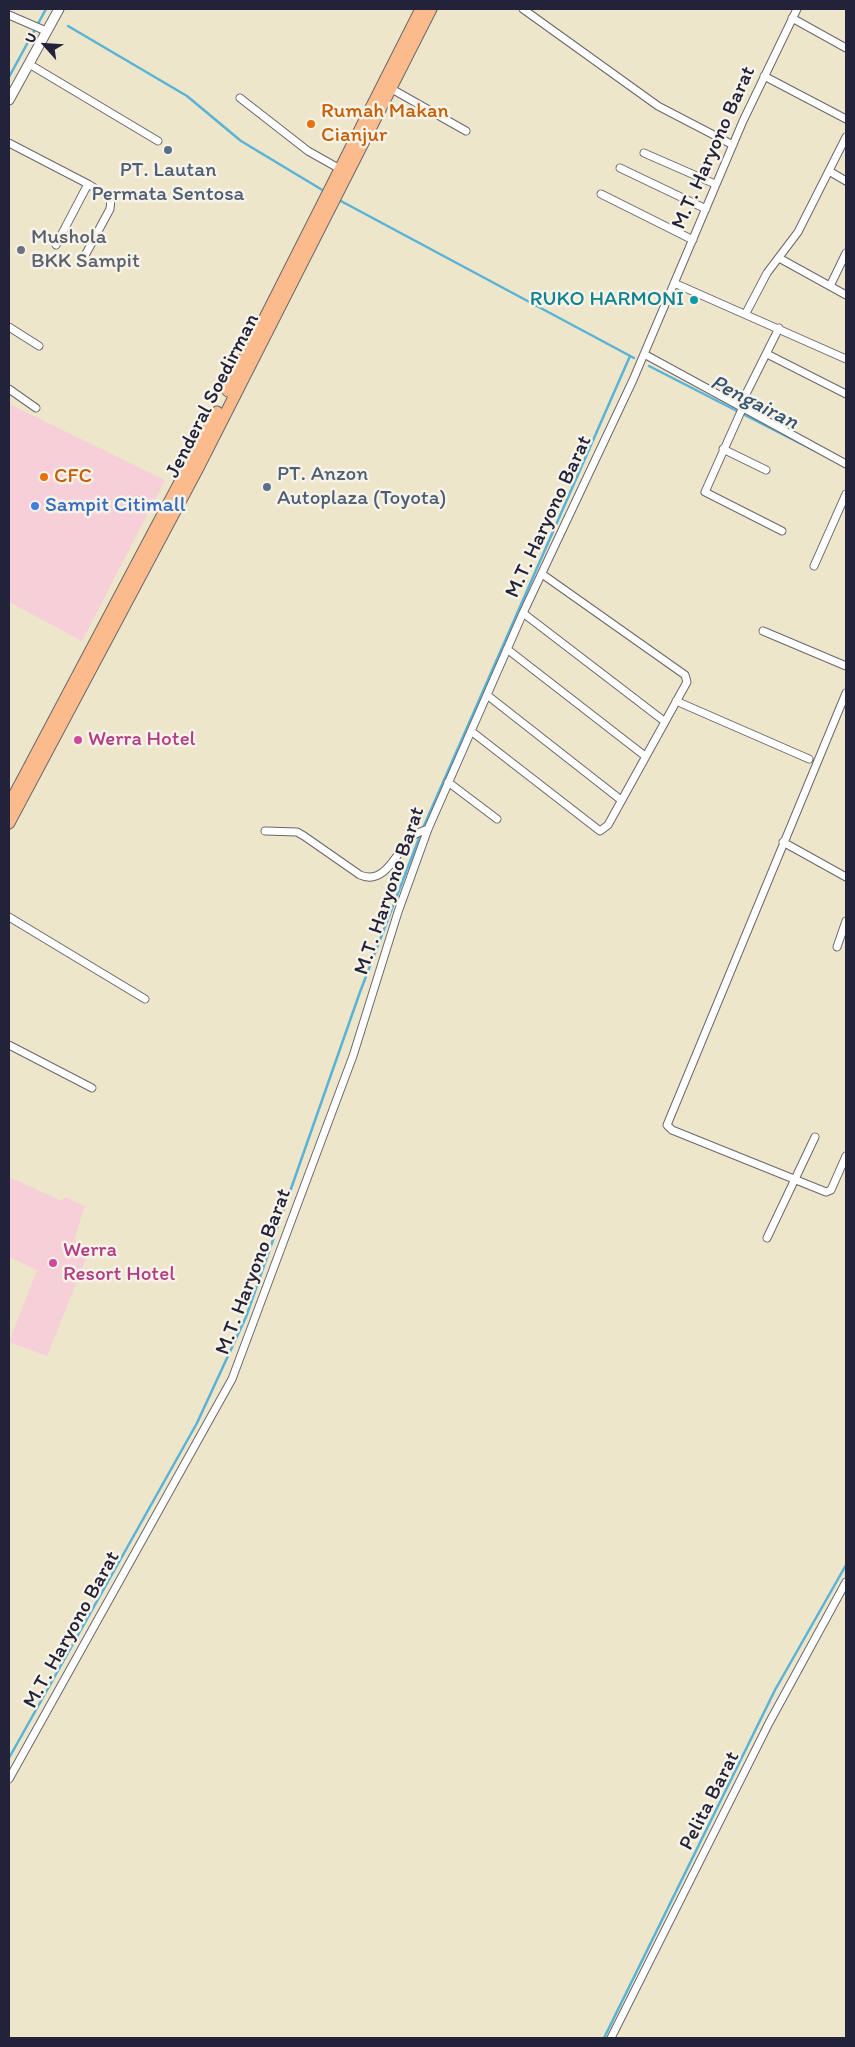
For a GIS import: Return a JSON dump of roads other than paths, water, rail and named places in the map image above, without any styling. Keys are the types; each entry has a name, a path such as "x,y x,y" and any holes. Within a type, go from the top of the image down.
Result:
{"highway":[{"name":"Jenderal Soedirman","path":"280,298 340,169 421,9"},
{"name":"Jenderal Soedirman","path":"9,823 430,9"},
{"name":"Jenderal Soedirman","path":"9,805 111,624"}],"street":[{"path":"9,100 29,64 42,29 59,9"},
{"path":"523,9 658,106 733,145"},
{"name":"M.T. Haryono Barat","path":"9,1779 232,1379 353,1056 398,912 428,829 524,613 644,354 715,184 796,9"},
{"path":"9,15 42,29"},
{"path":"792,18 846,48"},
{"path":"29,64 158,141"},
{"path":"764,76 846,119"},
{"path":"390,88 466,132"},
{"path":"240,98 308,151 340,169"},
{"path":"746,313 767,273 798,232 846,136"},
{"path":"9,143 108,196 111,203 82,261"},
{"path":"644,153 715,184"},
{"path":"620,168 706,209"},
{"path":"829,171 846,181"},
{"path":"56,244 88,184"},
{"path":"600,194 693,240"},
{"path":"830,286 846,253"},
{"path":"779,258 846,295"},
{"path":"674,283 846,358"},
{"path":"9,327 39,346"},
{"path":"779,328 705,492 782,532"},
{"path":"644,354 846,464"},
{"path":"767,354 846,394"},
{"path":"9,389 36,408"},
{"path":"723,449 766,470"},
{"path":"814,566 846,494"},
{"path":"471,731 600,831 604,829 621,800 687,682 684,674 542,574"},
{"path":"524,613 664,721"},
{"path":"763,632 846,666"},
{"path":"508,649 645,756"},
{"path":"846,693 667,1125 672,1130 829,1192 846,1156"},
{"path":"487,695 621,800"},
{"path":"676,701 809,759"},
{"path":"448,782 497,819"},
{"path":"264,831 297,832 360,876 371,878 378,876 400,855 412,836 428,829"},
{"path":"783,842 846,877"},
{"path":"9,917 145,999"},
{"path":"837,947 846,921"},
{"path":"9,1045 92,1088"},
{"path":"767,1238 815,1137"},
{"name":"Pelita Barat","path":"611,2038 769,1723 846,1582"}],"waterway":[{"path":"9,77 46,9"},
{"path":"68,26 187,96 241,141 324,191"},
{"path":"339,200 634,358"},
{"path":"423,828 630,356"},
{"name":"Pengairan","path":"649,366 819,453"},
{"path":"9,1758 197,1423 246,1317 360,992 421,833"},
{"path":"604,2038 775,1690 846,1565"}],"place":[{"name":"Rumah Makan Cianjur","path":"311,124"},
{"name":"PT. Lautan Permata Sentosa","path":"168,150"},
{"name":"Mushola BKK Sampit","path":"21,250"},
{"name":"RUKO HARMONI","path":"694,300"},
{"name":"CFC","path":"44,477"},
{"name":"PT. Anzon Autoplaza (Toyota)","path":"267,487"},
{"name":"Sampit Citimall","path":"35,506"},
{"name":"Werra Hotel","path":"78,740"},
{"name":"Werra Resort Hotel","path":"53,1263"}]}
